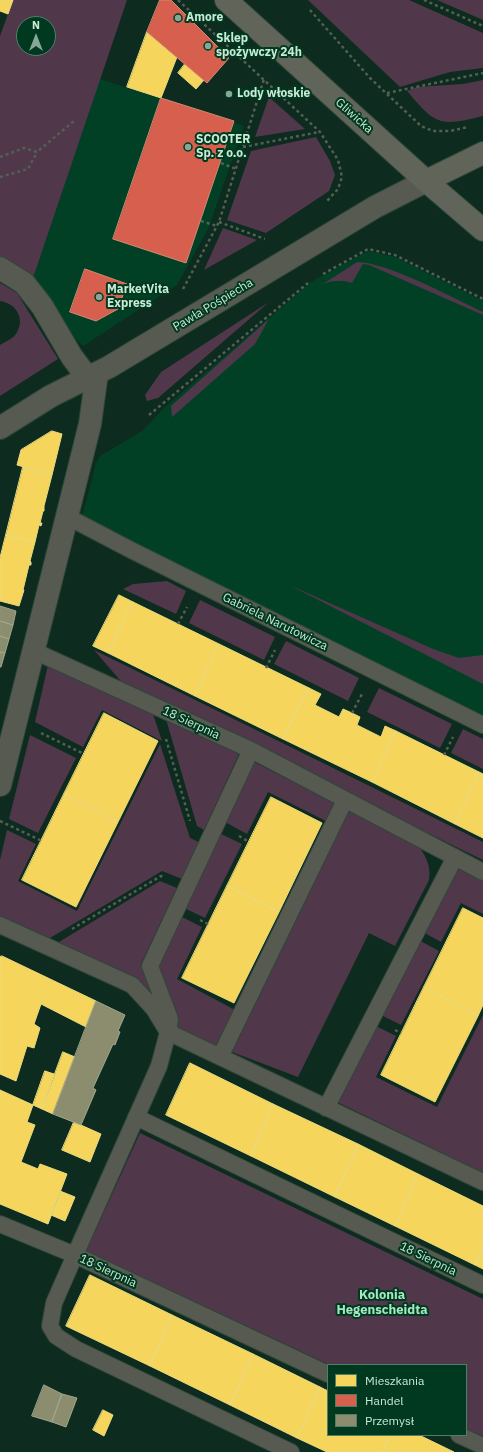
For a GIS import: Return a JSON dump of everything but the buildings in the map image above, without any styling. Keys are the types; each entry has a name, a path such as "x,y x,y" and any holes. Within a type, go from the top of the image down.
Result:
{"street":[{"name":"Gliwicka","path":"226,0 426,181 483,230"},
{"path":"426,181 483,153"},
{"name":"Pawła Pośpiecha","path":"0,428 375,207 426,181"},
{"path":"0,268 24,283 42,306 72,357 92,375 90,424 68,517 15,720 0,786"}],"lane":[{"name":"Gabriela Narutowicza","path":"68,517 131,550 483,725"},
{"name":"18 Sierpnia","path":"34,651 251,750 483,872"},
{"path":"0,1224 75,1255 159,1066 168,1032 170,1020 150,966 251,750"},
{"path":"220,1057 345,800"},
{"path":"326,1108 455,857"},
{"path":"0,925 132,985 154,1009 168,1032 483,1182"},
{"name":"18 Sierpnia","path":"136,1117 483,1285"},
{"name":"18 Sierpnia","path":"291,1452 76,1349 56,1336 50,1326 54,1303 75,1255 327,1374"},
{"path":"461,1436 483,1446"}],"path":[{"path":"178,0 320,132 338,160 342,177 338,189 321,204"},
{"path":"424,0 483,26"},
{"path":"310,10 370,78 421,126 433,130 450,131 470,126"},
{"path":"386,94 483,73"},
{"path":"188,286 182,290 218,224 264,79"},
{"path":"0,177 28,169 37,152 74,121"},
{"path":"243,147 320,132"},
{"path":"0,157 24,148 37,152"},
{"path":"221,163 236,169"},
{"path":"202,221 218,224 265,239"},
{"path":"258,243 271,235"},
{"path":"316,278 368,249 395,255 483,299"},
{"path":"149,415 310,281"},
{"path":"163,710 160,718 194,832 209,839"},
{"path":"15,720 84,754"},
{"path":"0,821 42,841"},
{"path":"45,946 161,876 186,887"}],"shaded area":[{"path":"13,0 127,0 31,284 0,262 0,36"},
{"path":"308,0 409,0 483,33 483,68 450,72 400,87"},
{"path":"437,0 483,0 483,20"},
{"path":"100,79 244,126 208,229 177,285 83,346 70,334 31,284"},
{"path":"483,80 483,116 457,122 447,122 432,117 407,91 417,87 463,84"},
{"path":"269,97 305,129 255,137"},
{"path":"316,137 330,161 335,175 329,191 266,233 227,220 251,151"},
{"path":"223,228 257,240 204,270"},
{"path":"368,251 395,257 483,301 483,718 82,517 96,463 100,456 142,431 165,407 311,282"},
{"path":"357,262 385,268 402,274 483,312 483,315 369,265 363,264 352,283 338,281 323,284"},
{"path":"0,283 17,293 58,359 0,396 0,345 16,334 19,328 20,317 15,308 6,302 0,301"},
{"path":"269,302 158,398 147,401 145,395 161,372"},
{"path":"269,319 255,344 172,417 171,406"},
{"path":"167,581 186,591 176,614 123,589 133,584"},
{"path":"289,585 433,649 459,658 483,655 483,684"},
{"path":"200,600 275,637 264,660 189,623"},
{"path":"286,641 359,678 348,701 274,664"},
{"path":"94,650 483,842 483,860 125,686"},
{"path":"48,665 153,714 162,741 102,710 83,747 35,722"},
{"path":"379,688 452,724 440,748 367,712"},
{"path":"166,719 239,754 204,830 197,826"},
{"path":"463,729 483,739 483,769 451,753"},
{"path":"30,735 76,758 38,833 9,819"},
{"path":"160,744 190,838 199,842 182,879 162,871 45,941 0,921 0,860 7,830 36,844 18,881 77,911"},
{"path":"252,761 337,804 328,822 268,792 247,834 223,821"},
{"path":"349,811 420,848 428,863 429,880 395,946 369,933 298,1077 232,1052"},
{"path":"217,832 242,844 205,918 182,907"},
{"path":"455,866 483,879 483,914 461,903 441,942 421,931"},
{"path":"160,881 177,888 141,964 160,1006 54,945"},
{"path":"178,915 202,927 177,979 235,1010 218,1047 177,1027 155,966"},
{"path":"417,939 439,951 401,1025 379,1014"},
{"path":"483,1015 483,1173 335,1101 374,1025 396,1036 376,1077 437,1107"},
{"path":"140,1133 483,1299 483,1436 467,1429 467,1364 328,1364 86,1251"}],"tram line":[{"path":"217,0 483,241"},
{"path":"237,0 432,178 483,221"}],"place":[{"name":"Amore","path":"178,18"},
{"name":"Sklep spożywczy 24h","path":"208,46"},
{"name":"Lody włoskie","path":"229,94"},
{"name":"SCOOTER Sp. z o.o.","path":"188,147"},
{"name":"MarketVita Express","path":"99,297"}],"district":[{"name":"Kolonia Hegenscheidta","path":"382,1302"}]}
